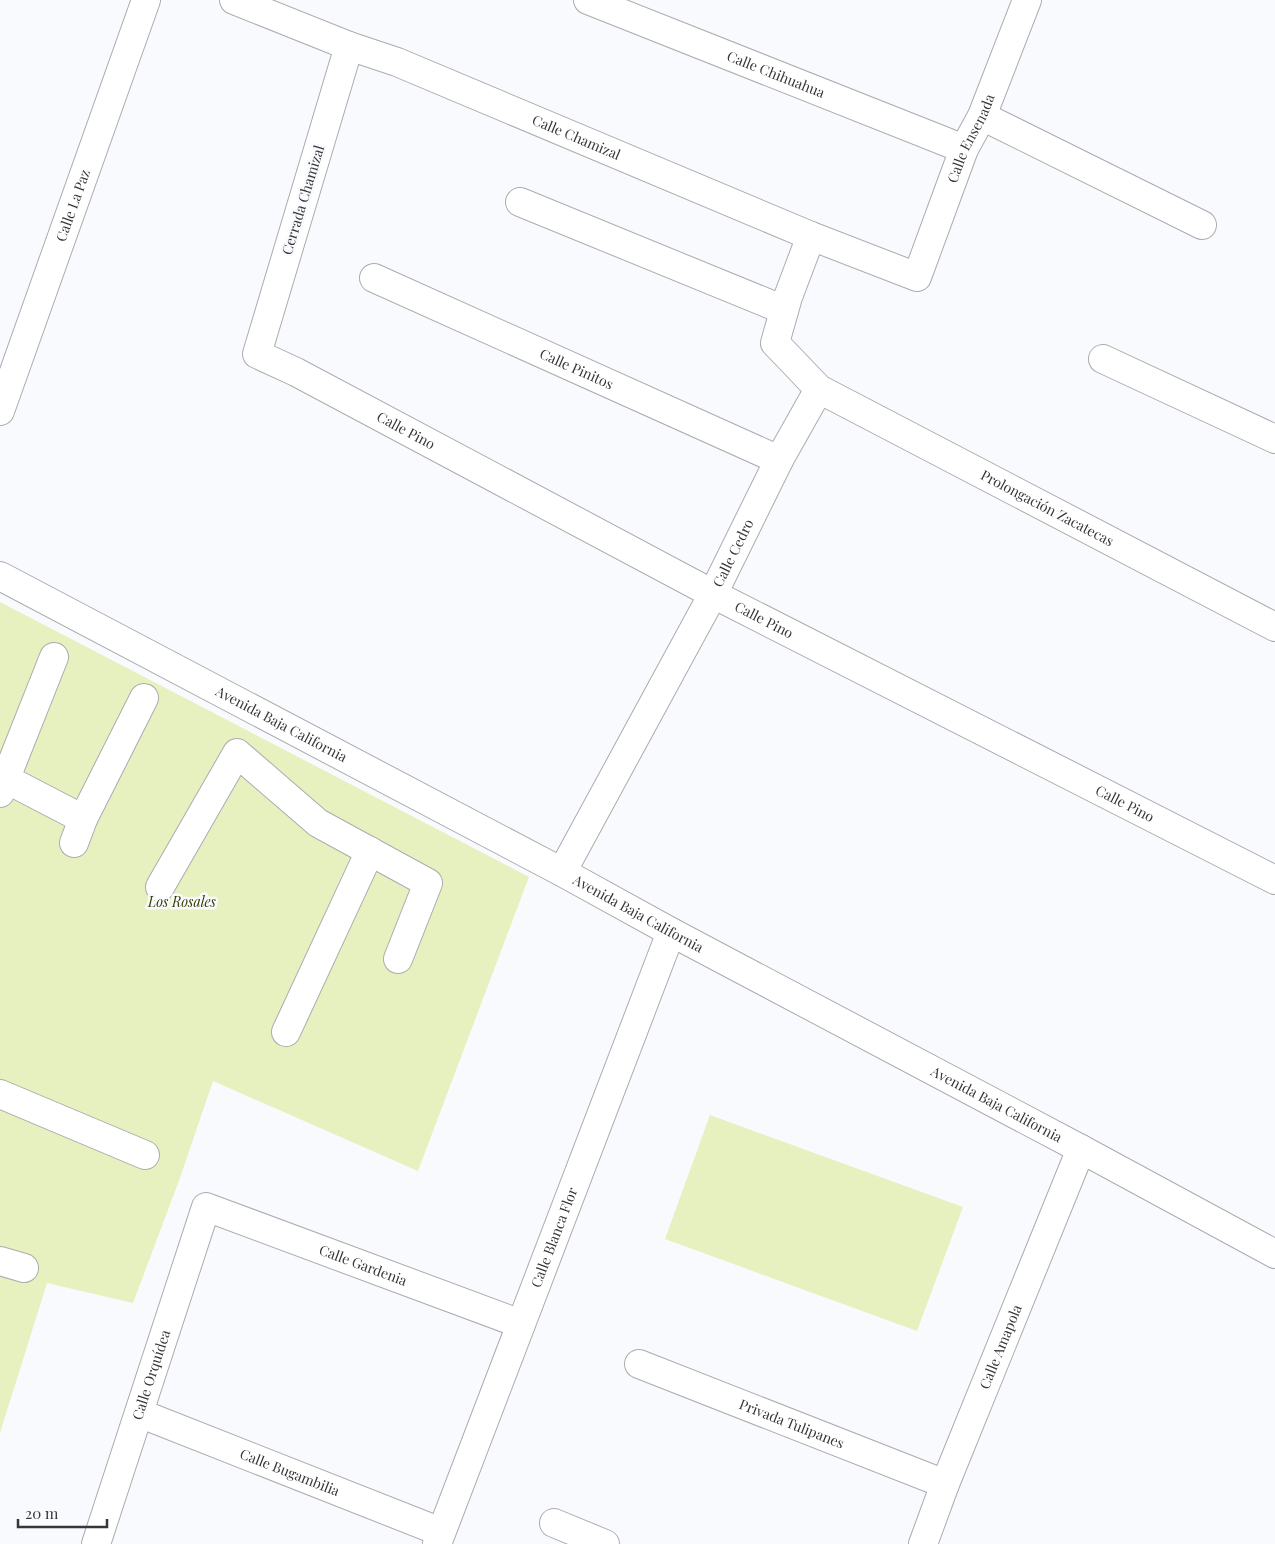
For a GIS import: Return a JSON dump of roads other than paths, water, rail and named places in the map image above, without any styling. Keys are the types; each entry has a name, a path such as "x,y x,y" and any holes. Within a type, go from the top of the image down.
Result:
{"street":[{"name":"Calle La Paz","path":"0,411 146,0"},
{"name":"Calle Chamizal","path":"234,0 349,46 397,62 811,236 917,277"},
{"name":"Calle Chihuahua","path":"588,0 964,148"},
{"name":"Calle Ensenada","path":"917,277 964,148 982,116 1027,0"},
{"name":"Cerrada Chamizal","path":"257,354 349,46"},
{"path":"982,116 1202,225"},
{"path":"520,202 784,310"},
{"path":"811,236 784,310 775,344 820,389"},
{"name":"Calle Pinitos","path":"374,278 780,460"},
{"name":"Calle Pino","path":"257,354 296,372 713,594 1275,880"},
{"path":"1103,359 1275,439"},
{"name":"Calle Cedro","path":"562,872 713,594 780,460 820,389"},
{"name":"Prolongación Zacatecas","path":"820,389 1275,627"},
{"name":"Avenida Baja California","path":"0,576 562,872 1275,1254"},
{"path":"54,657 3,786 79,831 144,698"},
{"path":"160,886 237,753 318,823 428,883 398,959"},
{"path":"286,1032 370,851"},
{"name":"Calle Blanca Flor","path":"439,1538 671,932"},
{"path":"0,1094 145,1155"},
{"name":"Calle Amapola","path":"923,1544 944,1484 1081,1149"},
{"name":"Calle Gardenia","path":"206,1207 521,1324"},
{"name":"Calle Orquídea","path":"96,1544 206,1207"},
{"name":"Privada Tulipanes","path":"639,1364 944,1484"},
{"name":"Calle Bugambilia","path":"139,1413 439,1538"},
{"path":"554,1523 605,1544"}],"park label":[{"name":"Los Rosales","path":"182,902"}]}
